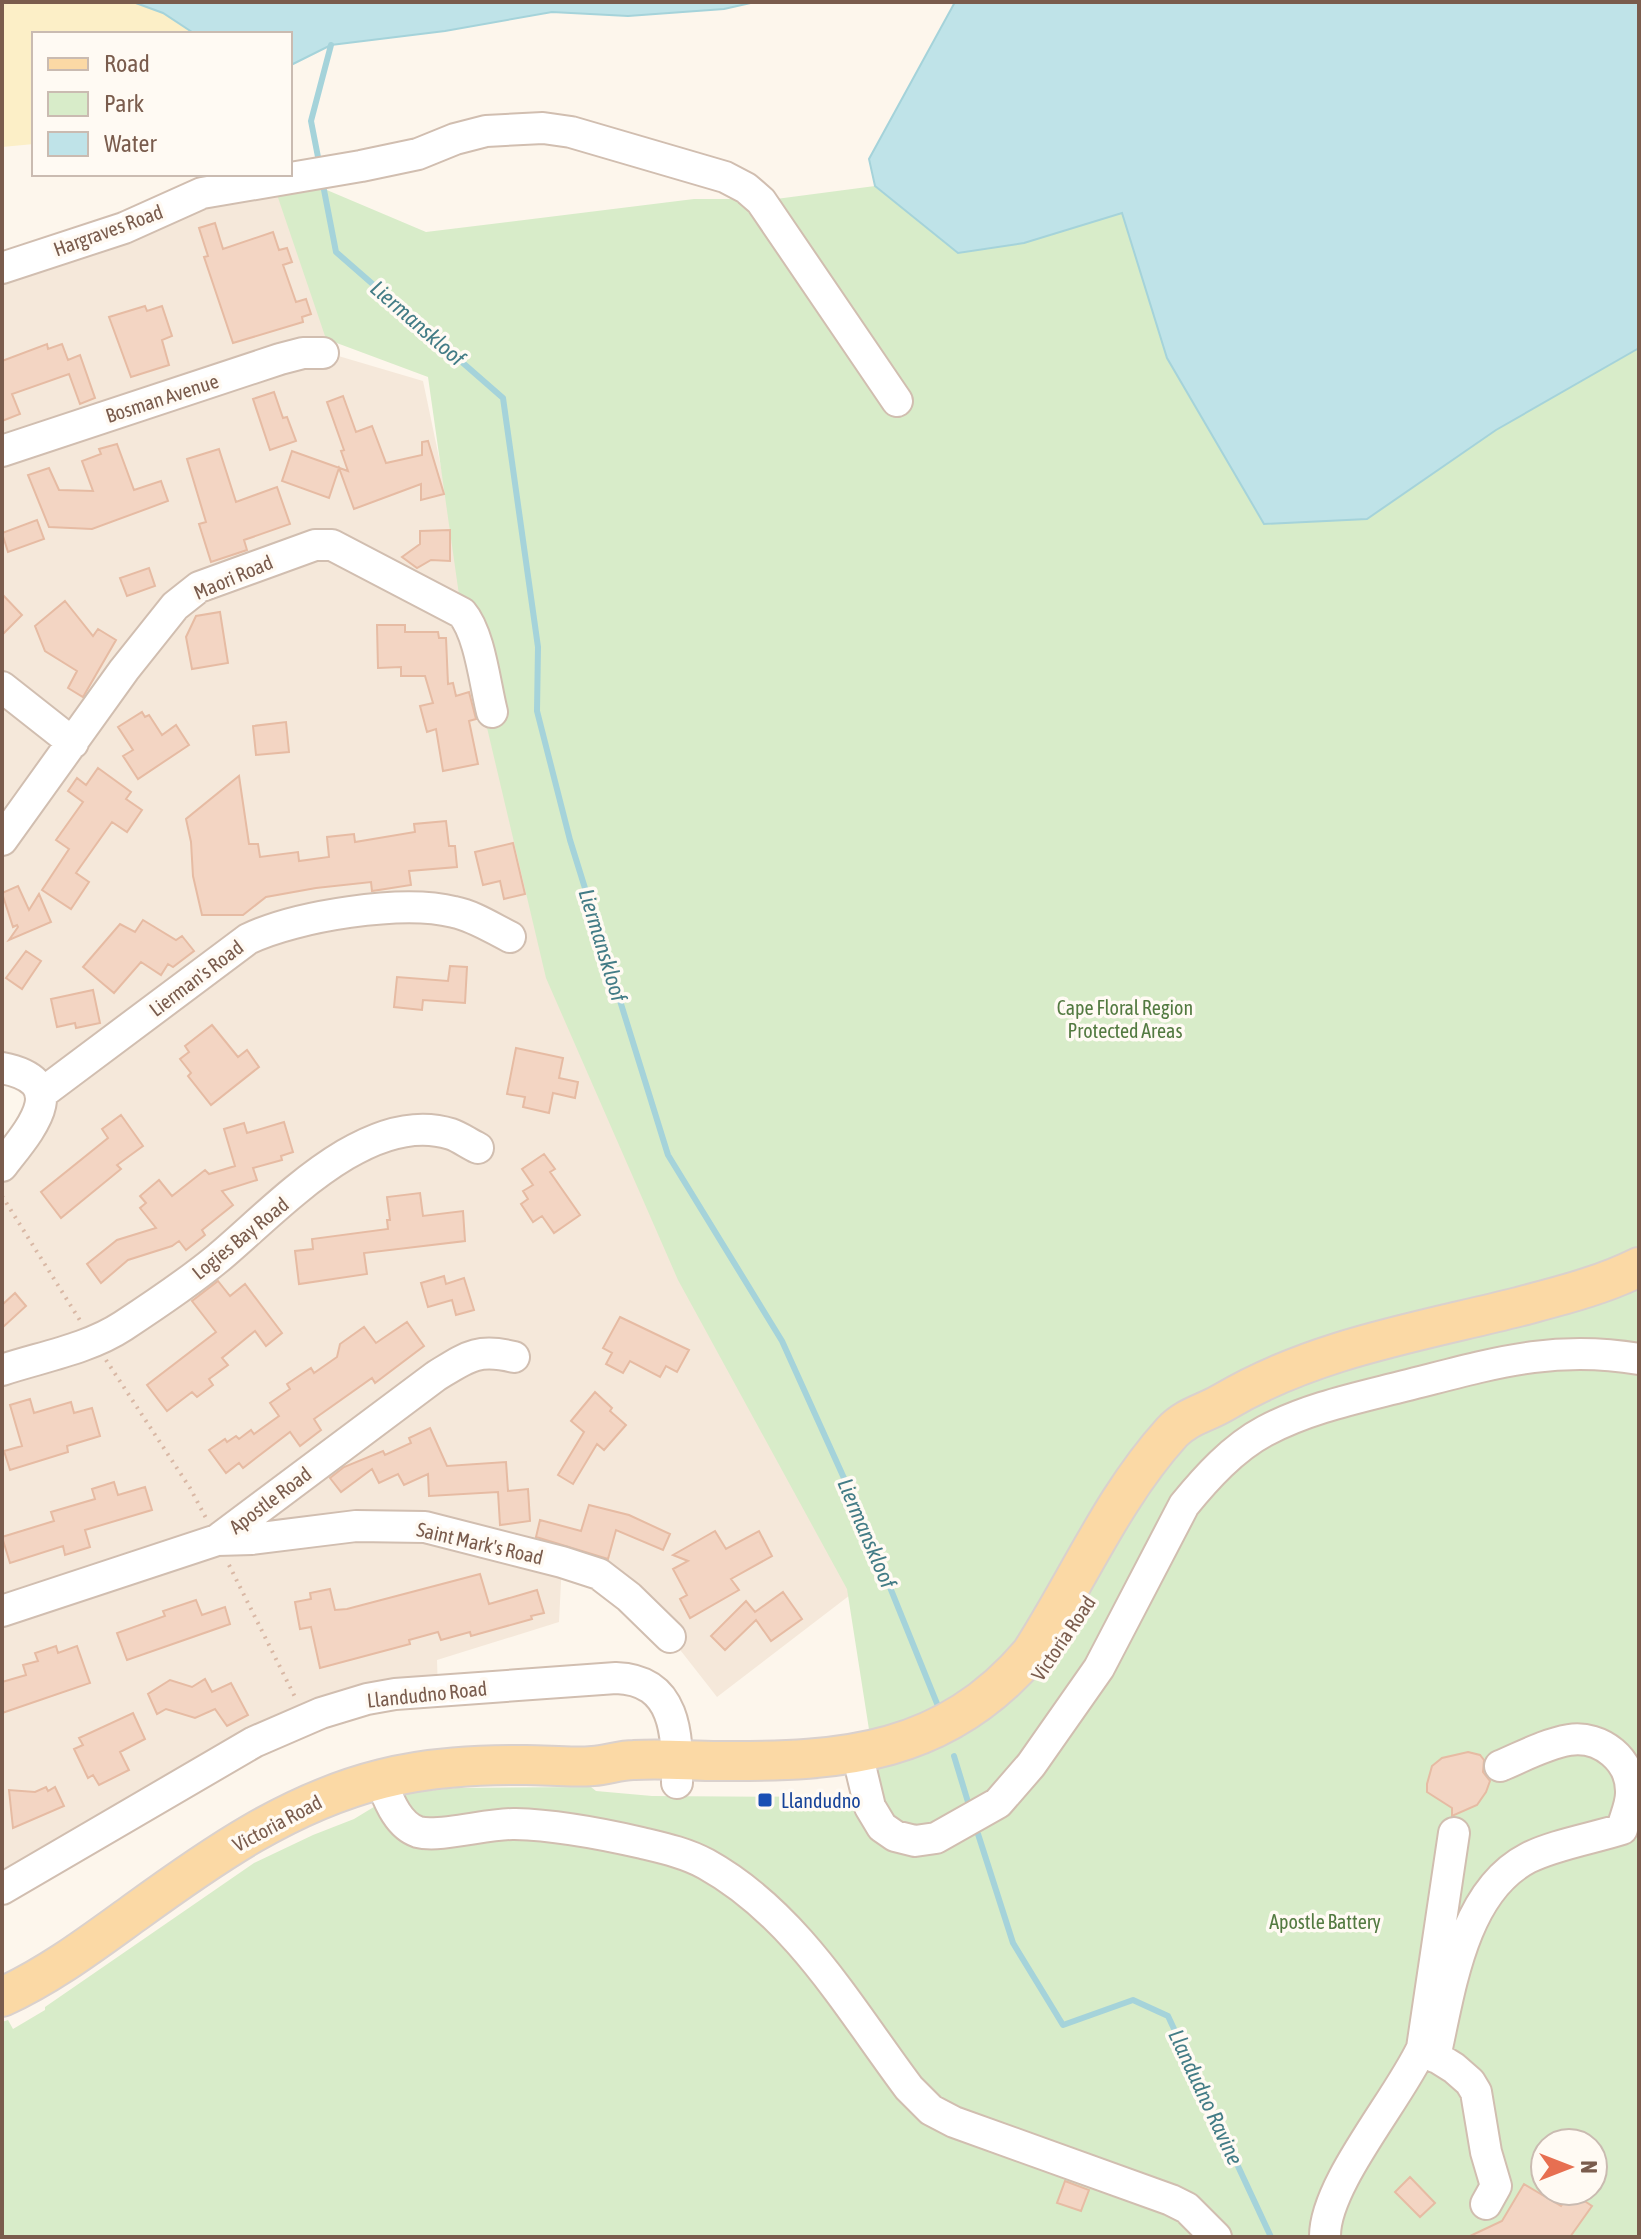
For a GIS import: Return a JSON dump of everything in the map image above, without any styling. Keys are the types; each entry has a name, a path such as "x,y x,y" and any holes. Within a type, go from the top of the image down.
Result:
{"main road":[{"name":"Victoria Road","path":"2,1997 62,1965 190,1873 278,1818 319,1799 380,1779 451,1767 593,1766 636,1778 677,1772 804,1783 860,1764 893,1745 940,1728 983,1701 1015,1671 1055,1616 1144,1467 1185,1420 1255,1384 1308,1362 1602,1283 1639,1267"}],"street":[{"name":"Hargraves Road","path":"2,268 124,228 186,199 214,191 361,166 418,154 455,139 509,129 543,128 571,132 725,177 746,188 761,201 897,401"},
{"name":"Bosman Avenue","path":"2,451 280,359 303,353 323,353"},
{"name":"Maori Road","path":"2,840 158,627 188,594 237,572 315,545 332,545 462,613 469,622 492,712"},
{"path":"2,687 73,743"},
{"name":"Lierman's Road","path":"41,1094 248,939 266,930 310,919 425,907 455,912 510,937"},
{"path":"2,1068 23,1073 32,1080 41,1094 42,1109 2,1166"},
{"name":"Logies Bay Road","path":"2,1370 93,1341 118,1329 214,1262 317,1174 352,1150 392,1135 425,1131 450,1134 478,1148"},
{"path":"1602,1283 1639,1278"},
{"name":"Apostle Road","path":"2,1611 217,1540 436,1376 474,1355 491,1351 514,1357"},
{"path":"860,1764 870,1807 882,1827 895,1836 915,1841 936,1838 998,1803 1031,1765 1099,1668 1184,1505 1222,1465 1263,1432 1333,1404 1527,1356 1593,1353 1639,1359"},
{"name":"Saint Mark's Road","path":"217,1540 252,1539 356,1526 425,1527 599,1574 629,1597 670,1637"},
{"name":"Llandudno Road","path":"2,1889 254,1742 306,1719 367,1699 395,1694 629,1678 649,1686 670,1713 677,1772"},
{"path":"1325,2237 1325,2226 1338,2187 1409,2075 1429,2052 1477,1908 1498,1883 1526,1858 1622,1829 1631,1797 1629,1779 1612,1750 1585,1739 1557,1743 1500,1766"},
{"path":"380,1779 393,1809 409,1827 418,1831 436,1832 492,1825 538,1826 640,1842 705,1864 768,1909 796,1937 909,2088 931,2110 954,2122 1171,2200 1187,2208 1216,2237"},
{"path":"1429,2052 1454,1833"},
{"path":"1429,2052 1454,2068 1476,2092 1486,2152 1496,2186 1486,2204"}],"path":[{"path":"2,1196 190,1488 306,1719"}],"shaded area":[{"path":"282,193 335,355 423,381 549,983 854,1592 717,1697 670,1637 562,1562 559,1622 437,1660 438,1691 353,1702 2,1891 2,1168 44,1103 2,1071 2,268 166,210"}],"green space":[{"name":"Cape Floral Region Protected Areas","path":"292,175 426,232 694,199 776,199 875,186 958,253 1024,243 1122,212 1167,358 1496,430 1639,348 1639,2237 2,2237 2,2022 8,2020 13,2029 45,2010 45,2007 254,1863 354,1819 387,1799 415,1792 456,1788 591,1787 596,1791 652,1796 830,1797 841,1806 881,1806 847,1589 678,1280 546,978 464,630 428,377 326,339 271,176"}],"sand":[{"path":"2,2 131,2 157,10 192,32 32,32 32,144 2,147"}],"water":[{"path":"133,2 755,2 724,9 628,16 552,12 445,31 331,45 293,64 292,32 192,32 163,13"},
{"path":"955,2 1639,2 1639,348 1496,430 1367,519 1264,524 1167,358 1122,213 1024,243 958,253 875,186 869,159"}],"building":[{"path":"215,223 223,249 273,232 279,250 287,248 292,262 283,265 296,302 306,299 311,314 302,317 303,322 233,343 204,257 208,256 199,228"},
{"path":"145,306 147,311 162,306 172,336 162,340 169,365 131,377 109,317"},
{"path":"47,344 48,349 62,344 68,360 80,355 95,398 80,404 69,374 12,394 20,414 2,421 2,361"},
{"path":"274,392 283,418 287,417 296,441 270,450 253,399"},
{"path":"343,396 356,432 372,426 386,463 422,455 422,442 428,441 444,494 421,500 421,484 354,509 339,468 329,498 282,481 292,451 348,471 327,402"},
{"path":"117,444 134,490 161,481 168,501 92,529 49,527 28,475 49,468 59,490 93,491 82,461 101,454 99,449"},
{"path":"219,449 236,502 277,487 290,524 244,540 247,550 211,562 199,524 206,522 187,459"},
{"path":"37,520 44,539 8,552 2,533"},
{"path":"450,530 450,561 431,560 417,568 402,557 420,544 420,531"},
{"path":"149,568 155,586 127,596 120,578"},
{"path":"2,594 22,615 2,635"},
{"path":"65,601 93,636 98,629 116,640 83,697 68,688 77,671 45,651 35,626"},
{"path":"220,612 228,663 192,669 186,637 196,616"},
{"path":"377,625 405,625 405,632 438,632 439,638 446,638 448,684 453,683 456,696 469,692 476,719 469,721 478,764 443,771 436,729 427,732 420,706 433,703 425,676 401,676 401,667 378,668"},
{"path":"142,712 145,717 149,715 162,735 176,725 189,745 138,779 123,756 133,750 118,727"},
{"path":"286,722 289,752 256,755 253,726"},
{"path":"98,768 131,792 126,799 142,810 127,832 112,822 76,873 89,882 71,909 42,890 69,849 56,840 83,802 68,791 77,778 86,785"},
{"path":"239,776 249,844 258,844 260,857 298,852 299,861 329,857 327,837 354,834 355,842 415,832 414,824 446,821 449,846 455,846 457,867 409,871 411,885 372,891 371,882 316,888 266,897 243,915 202,915 193,876 186,819"},
{"path":"513,843 525,894 504,899 500,881 483,885 475,852"},
{"path":"18,886 29,910 39,894 51,922 9,940 18,927 13,927 2,893"},
{"path":"143,920 176,940 182,936 194,951 173,967 168,964 161,975 141,962 114,993 83,967 120,924 135,932"},
{"path":"26,951 41,961 22,989 6,978"},
{"path":"450,966 467,967 465,1003 423,1000 422,1010 394,1007 397,977 448,981"},
{"path":"93,990 100,1023 76,1028 75,1023 57,1027 51,999"},
{"path":"212,1025 238,1057 247,1050 259,1067 211,1105 188,1076 191,1073 180,1059 189,1052 185,1046"},
{"path":"516,1048 563,1058 559,1078 578,1082 575,1098 553,1093 549,1113 523,1107 525,1097 507,1094"},
{"path":"121,1115 143,1146 117,1165 121,1169 61,1218 41,1192 108,1138 102,1129"},
{"path":"284,1122 293,1152 281,1156 282,1160 253,1168 257,1180 222,1191 233,1205 202,1230 205,1235 186,1250 179,1241 128,1260 101,1283 87,1264 117,1240 156,1228 140,1208 146,1203 140,1196 159,1180 172,1196 205,1170 209,1174 235,1166 224,1129 244,1123 247,1133"},
{"path":"544,1154 555,1169 550,1172 580,1215 554,1233 542,1216 533,1222 521,1204 528,1199 523,1191 533,1185 522,1169"},
{"path":"420,1193 423,1216 463,1211 465,1241 364,1253 367,1274 299,1284 295,1251 313,1249 312,1239 388,1229 387,1197"},
{"path":"444,1276 446,1284 464,1278 474,1310 456,1315 452,1300 428,1307 421,1283"},
{"path":"218,1281 230,1296 245,1284 282,1333 266,1346 255,1331 222,1358 228,1365 209,1379 213,1385 197,1397 192,1392 167,1411 147,1385 216,1332 192,1301"},
{"path":"15,1293 26,1306 2,1328 2,1305"},
{"path":"620,1317 689,1350 677,1372 666,1366 660,1377 630,1361 623,1373 606,1364 612,1353 603,1348"},
{"path":"407,1322 424,1346 375,1383 372,1378 314,1419 321,1430 300,1446 290,1432 243,1468 239,1463 226,1473 209,1450 225,1439 227,1442 236,1436 239,1439 251,1430 254,1434 279,1416 270,1403 290,1389 287,1384 311,1368 314,1373 337,1357 340,1344 364,1327 376,1343"},
{"path":"595,1392 626,1425 604,1450 597,1444 573,1484 558,1475 584,1432 571,1421"},
{"path":"30,1399 34,1413 71,1402 74,1413 92,1408 100,1436 67,1446 68,1452 10,1470 4,1451 22,1446 10,1405"},
{"path":"430,1428 447,1466 506,1462 508,1491 528,1489 530,1521 500,1525 498,1492 429,1496 428,1474 404,1485 398,1474 379,1483 372,1469 341,1492 330,1478 344,1467 383,1451 385,1455 411,1443 409,1438"},
{"path":"114,1482 118,1495 145,1487 152,1510 85,1530 90,1547 65,1555 63,1546 10,1563 2,1537 54,1521 51,1512 95,1499 92,1489"},
{"path":"589,1505 629,1515 670,1534 663,1550 616,1530 608,1559 536,1537 540,1520 581,1531"},
{"path":"715,1531 726,1549 759,1531 772,1556 731,1579 739,1590 690,1618 680,1599 687,1595 673,1569 688,1561 673,1555"},
{"path":"480,1574 489,1604 537,1590 544,1613 471,1636 470,1632 441,1640 438,1632 409,1640 410,1644 320,1668 311,1627 300,1629 295,1602 311,1599 310,1593 330,1589 335,1610 347,1609"},
{"path":"783,1592 802,1619 771,1641 756,1620 725,1650 711,1636 746,1601 755,1612"},
{"path":"196,1600 202,1615 225,1607 230,1624 127,1660 117,1633 165,1616 163,1611"},
{"path":"56,1646 58,1653 77,1646 90,1683 2,1713 2,1682 26,1675 23,1665 38,1661 35,1653"},
{"path":"205,1679 212,1692 231,1683 248,1715 227,1726 215,1709 195,1718 166,1709 157,1714 148,1694 170,1680 192,1687"},
{"path":"133,1713 145,1739 120,1752 129,1770 99,1785 93,1775 88,1778 74,1749 83,1745 79,1738"},
{"path":"1468,1752 1480,1755 1484,1760 1483,1772 1490,1781 1477,1805 1452,1816 1452,1808 1427,1792 1427,1784 1432,1766 1442,1758"},
{"path":"46,1787 48,1791 55,1787 64,1806 13,1828 9,1790 35,1792"},
{"path":"1410,2177 1435,2203 1420,2217 1395,2192"},
{"path":"1065,2181 1089,2190 1081,2211 1057,2203"},
{"path":"1524,2184 1529,2187 1529,2207 1591,2207 1570,2237 1468,2237 1502,2221"}],"waterway":[{"name":"Liermanskloof","path":"318,157 311,121 331,45"},
{"name":"Liermanskloof","path":"324,190 336,252 503,398 538,647 537,711 570,840 668,1155 782,1341 862,1518 940,1711"},
{"name":"Liermanskloof","path":"954,1756 968,1802"},
{"name":"Llandudno Ravine","path":"978,1834 1013,1943 1063,2025 1133,2000 1168,2016 1271,2237"}],"place":[{"name":"Llandudno","path":"765,1800"}],"park label":[{"name":"Apostle Battery","path":"1325,1921"}]}
